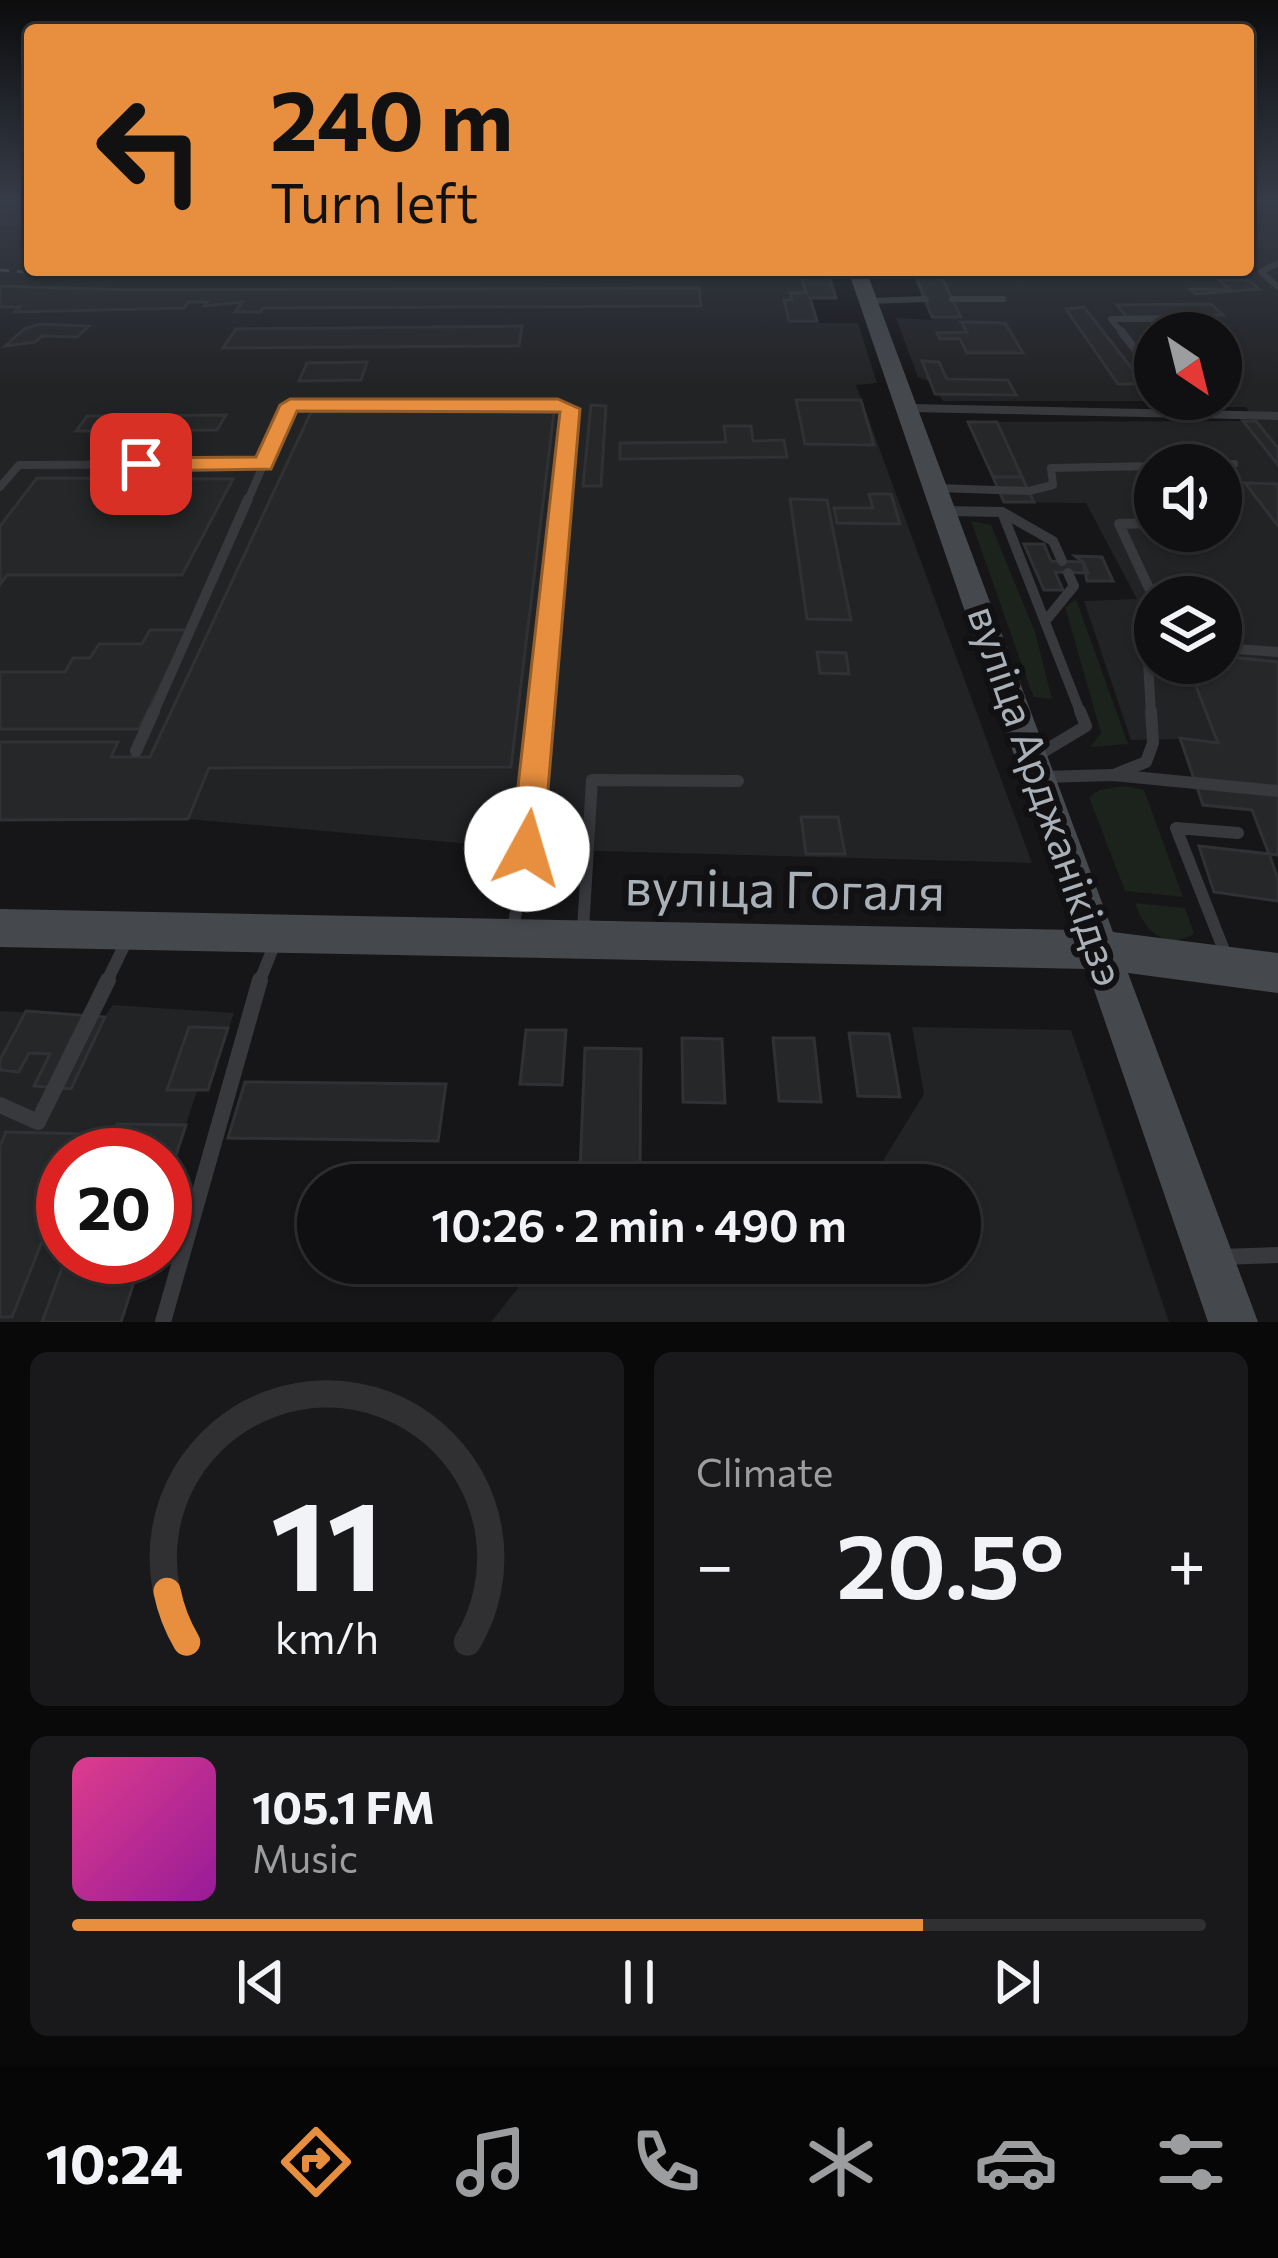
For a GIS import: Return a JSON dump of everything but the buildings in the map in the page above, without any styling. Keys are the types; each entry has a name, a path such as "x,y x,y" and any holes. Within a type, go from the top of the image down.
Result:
{"main road":[{"name":"вуліца Арджанікідзэ","path":"859,276 1233,1322"},
{"name":"вуліца Гогаля","path":"0,928 1099,950 1278,973"}],"lane":[{"path":"1278,263 1261,272 1278,286"},
{"path":"868,301 926,299"},
{"path":"952,299 1003,299"},
{"path":"1134,319 1111,319 1134,348"},
{"path":"136,751 290,405 558,405 570,409 527,849 511,938"},
{"path":"910,409 1134,412"},
{"path":"1242,415 1278,416"},
{"path":"0,487 19,465 263,464"},
{"path":"942,500 1053,485 1051,468 1134,466"},
{"path":"942,500 1002,512 1053,541 1074,586 1047,619"},
{"path":"1002,512 1086,725 1037,768"},
{"path":"1134,524 1119,524 1143,576"},
{"path":"1242,649 1278,652"},
{"path":"1112,775 1146,762 1153,743 1149,684"},
{"path":"1037,768 1278,791"},
{"path":"583,939 592,780 738,782"},
{"path":"1231,967 1176,828 1238,832"},
{"path":"0,1105 38,1122 131,931"},
{"path":"163,1322 260,978 279,934"},
{"path":"1210,1257 1278,1255"}],"shaded area":[{"path":"0,263 24,263 24,276 829,276 836,298 811,298 818,323 858,323 877,383 856,385 1032,863 527,849 188,819 0,820"},
{"path":"1254,263 1278,263 1278,855 1269,854 1252,811 1203,805 1180,739 1131,740 1084,601 1134,599 1134,684 1242,684 1242,576 1134,576 1134,593 1086,503 1004,502 968,422 1255,421 1242,407 1242,312 1134,312 1134,401 943,401 929,381 918,377 896,318 933,320 915,276 1254,276"},
{"path":"971,521 991,525 1035,632 1052,699 1034,697"},
{"path":"1076,599 1128,744 1090,747 1101,733 1065,607"},
{"path":"1125,786 1144,790 1183,897 1125,891 1089,797 1099,790"},
{"path":"1135,903 1185,908 1194,934 1173,940 1157,935"},
{"path":"113,1005 234,1013 208,1090 197,1091 185,1128 36,1128 36,1284 133,1284 121,1322 0,1322 0,1011 104,1017"},
{"path":"912,1027 1071,1030 1169,1322 491,1322 521,1284 981,1284 981,1164 881,1164 924,1094"}],"railway":[{"path":"0,270 24,272"},
{"path":"70,276 292,276"}],"route":[{"path":"141,464 263,464 290,405 558,405 570,409 527,849"}]}
